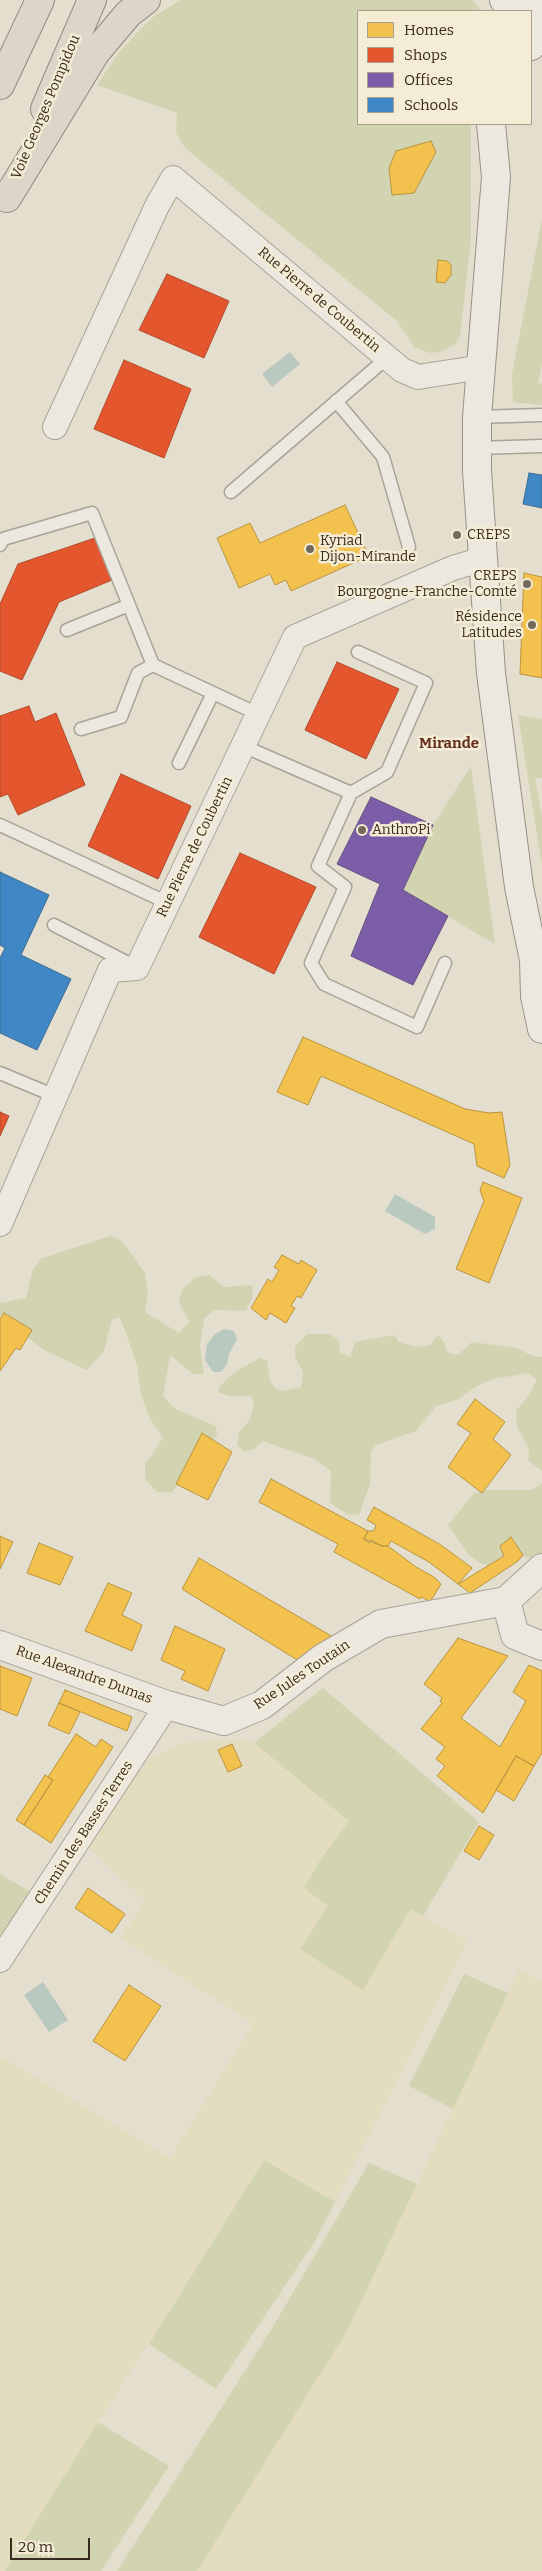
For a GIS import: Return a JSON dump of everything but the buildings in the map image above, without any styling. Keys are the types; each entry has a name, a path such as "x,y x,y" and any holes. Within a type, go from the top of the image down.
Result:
{"highway":[{"path":"0,85 40,0"},
{"name":"Voie Georges Pompidou","path":"4,206 92,0"},
{"path":"4,206 96,52 122,19 146,0"}],"main road":[{"path":"502,0 520,7 542,8"},
{"path":"532,44 542,26"},
{"path":"491,125 496,177"},
{"path":"509,125 496,177 476,448 491,673 519,887 534,960 535,996 542,1029"},
{"path":"542,1568 506,1601 515,1635 542,1646"},
{"name":"Rue Jules Toutain","path":"168,1705 224,1721 262,1705 323,1658 381,1624 506,1601"},
{"name":"Rue Alexandre Dumas","path":"0,1645 168,1705"}],"street":[{"name":"Rue Pierre de Coubertin","path":"55,427 157,206 173,178 402,370 418,377 482,367"},
{"name":"Rue Pierre de Coubertin","path":"137,968 295,637 453,568 483,558"},
{"path":"0,1224 110,970 137,968"},
{"name":"Chemin des Basses Terres","path":"0,1960 168,1705"}],"lane":[{"path":"232,492 388,358"},
{"path":"336,401 383,457 408,547"},
{"path":"477,417 542,415"},
{"path":"476,448 542,446"},
{"path":"0,545 3,539 92,512 154,665 258,714"},
{"path":"67,630 129,604"},
{"path":"358,652 426,683 387,772 351,792 318,866 345,887 311,963 324,984 417,1026 445,964"},
{"path":"81,729 121,716 138,674 154,665"},
{"path":"179,763 213,693"},
{"path":"243,746 351,792"},
{"path":"0,825 168,902"},
{"path":"54,925 137,968"},
{"path":"0,1073 55,1096"}],"shaded area":[{"path":"290,352 300,364 272,387 262,374"},
{"path":"395,1194 435,1217 435,1229 425,1234 385,1211"},
{"path":"224,1329 234,1331 237,1339 229,1354 227,1364 221,1372 213,1372 205,1360 207,1344 215,1334"},
{"path":"236,1740 254,1743 349,1821 322,1857 304,1888 328,1905 300,1949 410,1909 468,1941 335,2202 264,2160 5,2571 0,2571 0,2056 170,2158 253,2024 121,1938 145,1901 88,1846 132,1779 151,1757 183,1743"},
{"path":"519,1969 542,1982 542,2571 197,2571 347,2331"},
{"path":"43,1982 68,2020 49,2032 24,1995"}],"green space":[{"path":"181,0 473,0 480,10 357,10 357,125 471,125 471,239 460,336 454,345 440,352 430,353 414,347 397,321 185,148 176,133 177,113 97,85 117,55 153,17"},
{"path":"542,219 542,364 538,384 542,383 542,405 513,402 512,374"},
{"path":"518,715 542,719 542,778 535,778 542,817 542,866"},
{"path":"471,766 495,944 403,890 433,825"},
{"path":"110,1236 121,1240 145,1273 148,1293 145,1312 179,1333 189,1322 179,1302 182,1290 196,1277 209,1275 224,1287 252,1285 253,1296 246,1311 215,1310 204,1319 200,1346 204,1374 193,1374 170,1355 163,1396 175,1409 216,1426 217,1435 172,1492 157,1492 145,1479 145,1464 163,1438 149,1417 141,1395 137,1365 120,1317 112,1320 104,1351 87,1370 44,1350 0,1316 0,1303 26,1298 32,1272 40,1259"},
{"path":"307,1334 330,1334 339,1340 340,1352 350,1357 355,1342 394,1335 399,1342 416,1347 430,1345 438,1335 444,1342 448,1353 458,1355 472,1342 516,1348 533,1356 542,1357 542,1471 528,1460 529,1449 517,1427 516,1411 537,1380 528,1373 493,1379 477,1386 459,1399 436,1406 416,1431 376,1445 371,1452 370,1484 359,1515 347,1514 330,1503 331,1471 314,1459 263,1441 254,1449 244,1452 237,1445 239,1432 249,1421 254,1405 251,1396 231,1396 219,1393 219,1387 233,1373 260,1358 267,1360 270,1380 275,1388 281,1391 301,1387 303,1372 295,1357 295,1347"},
{"path":"542,1483 542,1553 528,1558 518,1554 496,1567 480,1563 468,1554 448,1525 474,1493 487,1490 532,1490"},
{"path":"323,1688 479,1822 423,1916 410,1909 363,1990 300,1949 328,1906 304,1888 322,1857 349,1821 254,1743"},
{"path":"0,1874 34,1894 0,1947"},
{"path":"464,1974 508,1993 453,2109 409,2086"},
{"path":"264,2160 335,2202 315,2241 216,2389 149,2344"},
{"path":"369,2163 417,2184 347,2331 197,2571 117,2571 271,2330"},
{"path":"98,2422 169,2466 101,2571 5,2571"}],"place":[{"name":"CREPS","path":"457,535"},
{"name":"Kyriad Dijon-Mirande","path":"310,549"},
{"name":"CREPS Bourgogne-Franche-Comté","path":"527,584"},
{"name":"Résidence Latitudes","path":"532,625"},
{"name":"AnthroPi","path":"362,830"}],"district":[{"name":"Mirande","path":"449,744"}]}
